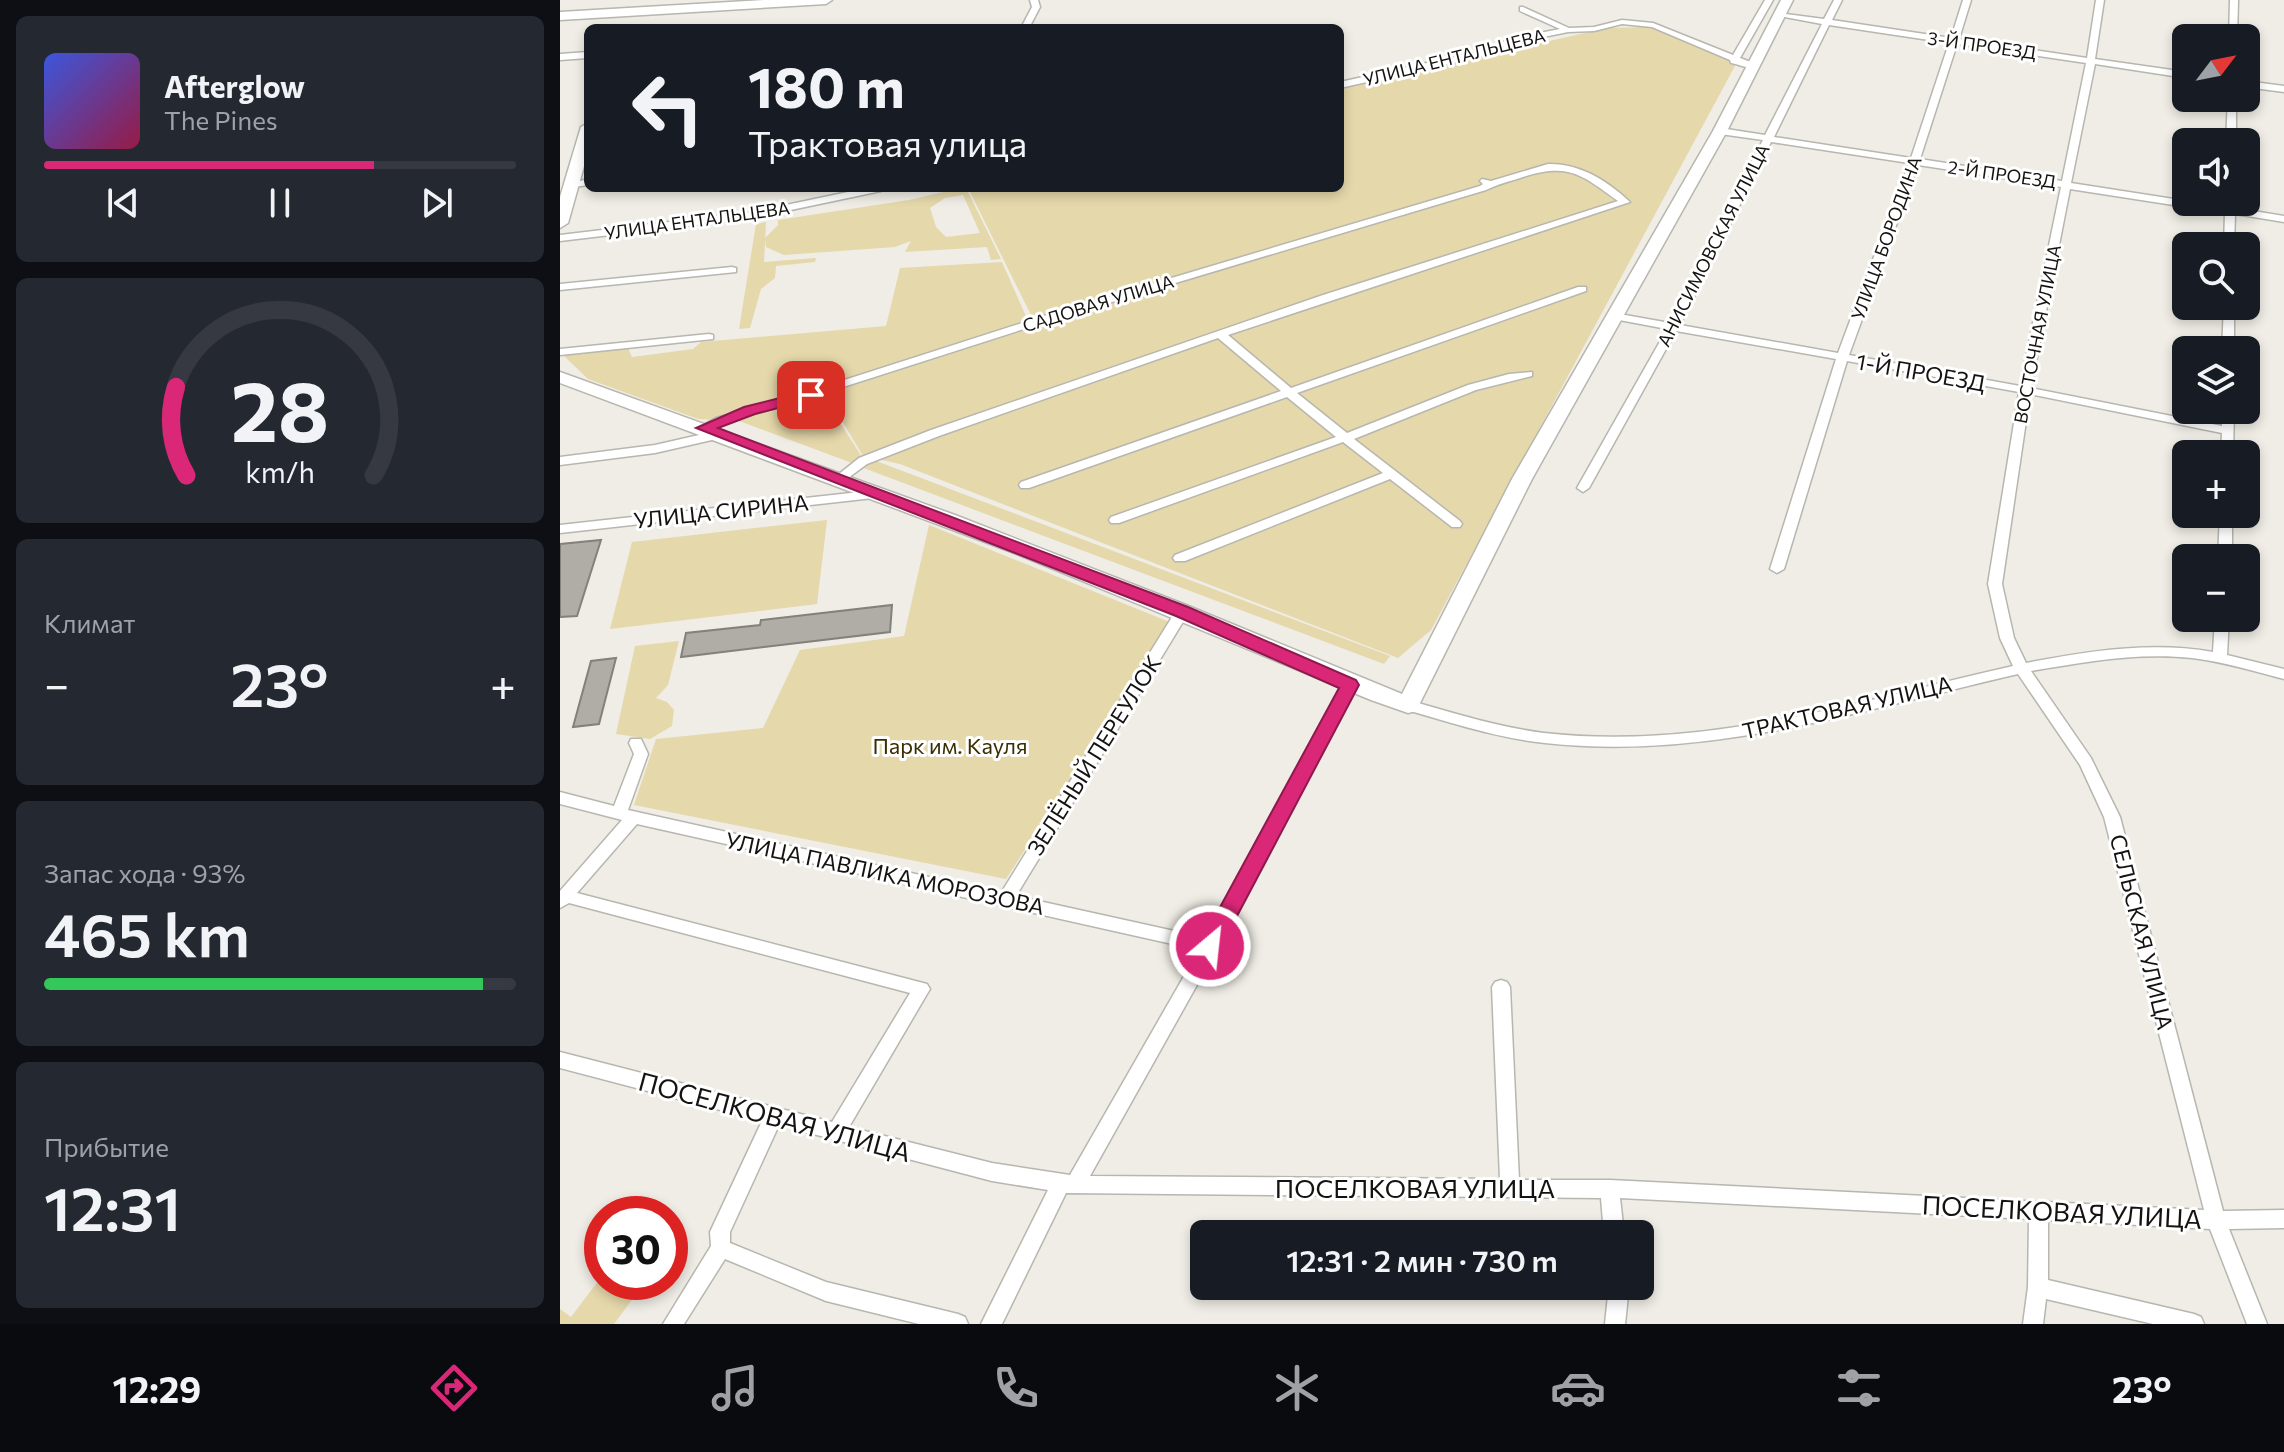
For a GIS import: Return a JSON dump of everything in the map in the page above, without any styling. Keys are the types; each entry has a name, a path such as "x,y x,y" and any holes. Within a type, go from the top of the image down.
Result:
{"street":[{"path":"560,16 615,6 826,0"},
{"path":"1027,24 1036,7 1034,0"},
{"path":"1734,61 1769,0"},
{"path":"1408,705 1522,479 1720,131 1787,0"},
{"name":"АНИСИМОВСКАЯ УЛИЦА","path":"1583,488 1673,327 1838,0"},
{"name":"УЛИЦА БОРОДИНА","path":"1777,569 1842,358 1915,161 1967,0"},
{"name":"ВОСТОЧНАЯ УЛИЦА","path":"2019,667 2009,648 1999,614 1995,584 2025,390 2091,61 2100,0"},
{"path":"2233,24 2234,0"},
{"path":"1523,9 1568,30"},
{"name":"3-Й ПРОЕЗД","path":"1778,15 2172,73"},
{"name":"УЛИЦА ЕНТАЛЬЦЕВА","path":"1344,84 1489,52 1512,41 1622,22 1644,23 1753,66"},
{"path":"560,57 584,55"},
{"path":"2260,86 2284,89"},
{"name":"2-Й ПРОЕЗД","path":"1720,131 2172,198"},
{"path":"560,223 581,183 584,159"},
{"name":"САДОВАЯ УЛИЦА","path":"560,461 655,449 712,431 720,420 894,369 1048,318 1487,183 1558,164 1583,172 1625,202 1220,334"},
{"name":"УЛИЦА ЕНТАЛЬЦЕВА","path":"560,238 753,215 862,192"},
{"name":"2-Й ПРОЕЗД","path":"2260,213 2284,219"},
{"path":"560,287 732,270"},
{"path":"1025,485 1582,289"},
{"name":"1-Й ПРОЕЗД","path":"1614,316 2025,390 2228,431"},
{"path":"840,478 863,461 935,433 1220,334 1345,438 1456,524"},
{"path":"560,352 709,337"},
{"path":"1115,520 1345,438 1423,406 1509,376 1528,374"},
{"name":"ТРАКТОВАЯ УЛИЦА","path":"560,377 882,494 1182,612 1350,685 1408,705 1507,732 1576,742 1642,743 1789,724 2019,667 2101,655 2178,652 2220,657 2284,674"},
{"path":"2228,424 2228,440"},
{"path":"1180,558 1392,474"},
{"name":"УЛИЦА СИРИНА","path":"560,529 882,494"},
{"name":"ЗЕЛЁНЫЙ ПЕРЕУЛОК","path":"1006,898 1182,612"},
{"path":"2220,657 2221,632"},
{"name":"СЕЛЬСКАЯ УЛИЦА","path":"2019,667 2087,764 2112,817 2216,1220 2257,1324"},
{"path":"991,1324 1068,1185 1210,946 1350,685"},
{"path":"636,743 641,754 626,816 562,899 921,989 837,1131"},
{"name":"УЛИЦА ПАВЛИКА МОРОЗОВА","path":"560,798 626,816 1006,898 1210,946"},
{"path":"1501,987 1510,1188"},
{"name":"ПОСЕЛКОВАЯ УЛИЦА","path":"560,1060 992,1172 1068,1185 1610,1189 2216,1220 2284,1219"},
{"path":"673,1324 721,1248 720,1232 774,1115"},
{"path":"1610,1189 1613,1220"},
{"path":"2033,1324 2038,1287 2039,1210"},
{"path":"721,1248 826,1291 958,1324"},
{"path":"2038,1287 2194,1324"},
{"path":"1615,1324 1618,1300"}],"green space":[{"path":"1649,27 1736,64 1431,630 1398,658 900,464 863,456 823,389 1035,323 970,192 1344,192 1344,87 1607,28"},
{"path":"943,192 968,192 1001,259 991,260 987,247 905,252 911,241 895,247 784,255 766,247 765,238 778,225 778,220","holes":["963,195 980,233 946,237 936,227 930,208 945,198"]},
{"path":"766,222 764,262 816,258 815,262 776,266 775,278 761,289 750,328 739,329 756,224"},
{"path":"1002,262 1029,323 819,390 862,457 852,463 739,421 698,419 588,379 563,355 628,348 632,357 693,349 701,342 886,326 900,268"},
{"path":"871,459 1390,656 1384,664 861,467"},
{"path":"827,520 817,604 610,629 632,542"},
{"name":"Парк им. Кауля","path":"929,525 1172,623 1006,879 634,805 656,739 763,728 800,650 904,636"},
{"path":"679,641 668,685 656,698 667,702 674,710 672,726 650,739 616,734 635,646"},
{"path":"584,1300 632,1300 614,1324 560,1324 560,1309 571,1317"}],"building":[{"path":"601,540 577,616 560,617 560,544"},
{"path":"892,605 890,632 681,657 686,633 760,625 761,620"},
{"path":"616,658 599,724 573,727 591,661"}],"route":[{"path":"811,395 750,410 704,428 1182,612 1350,685 1210,946"}]}
